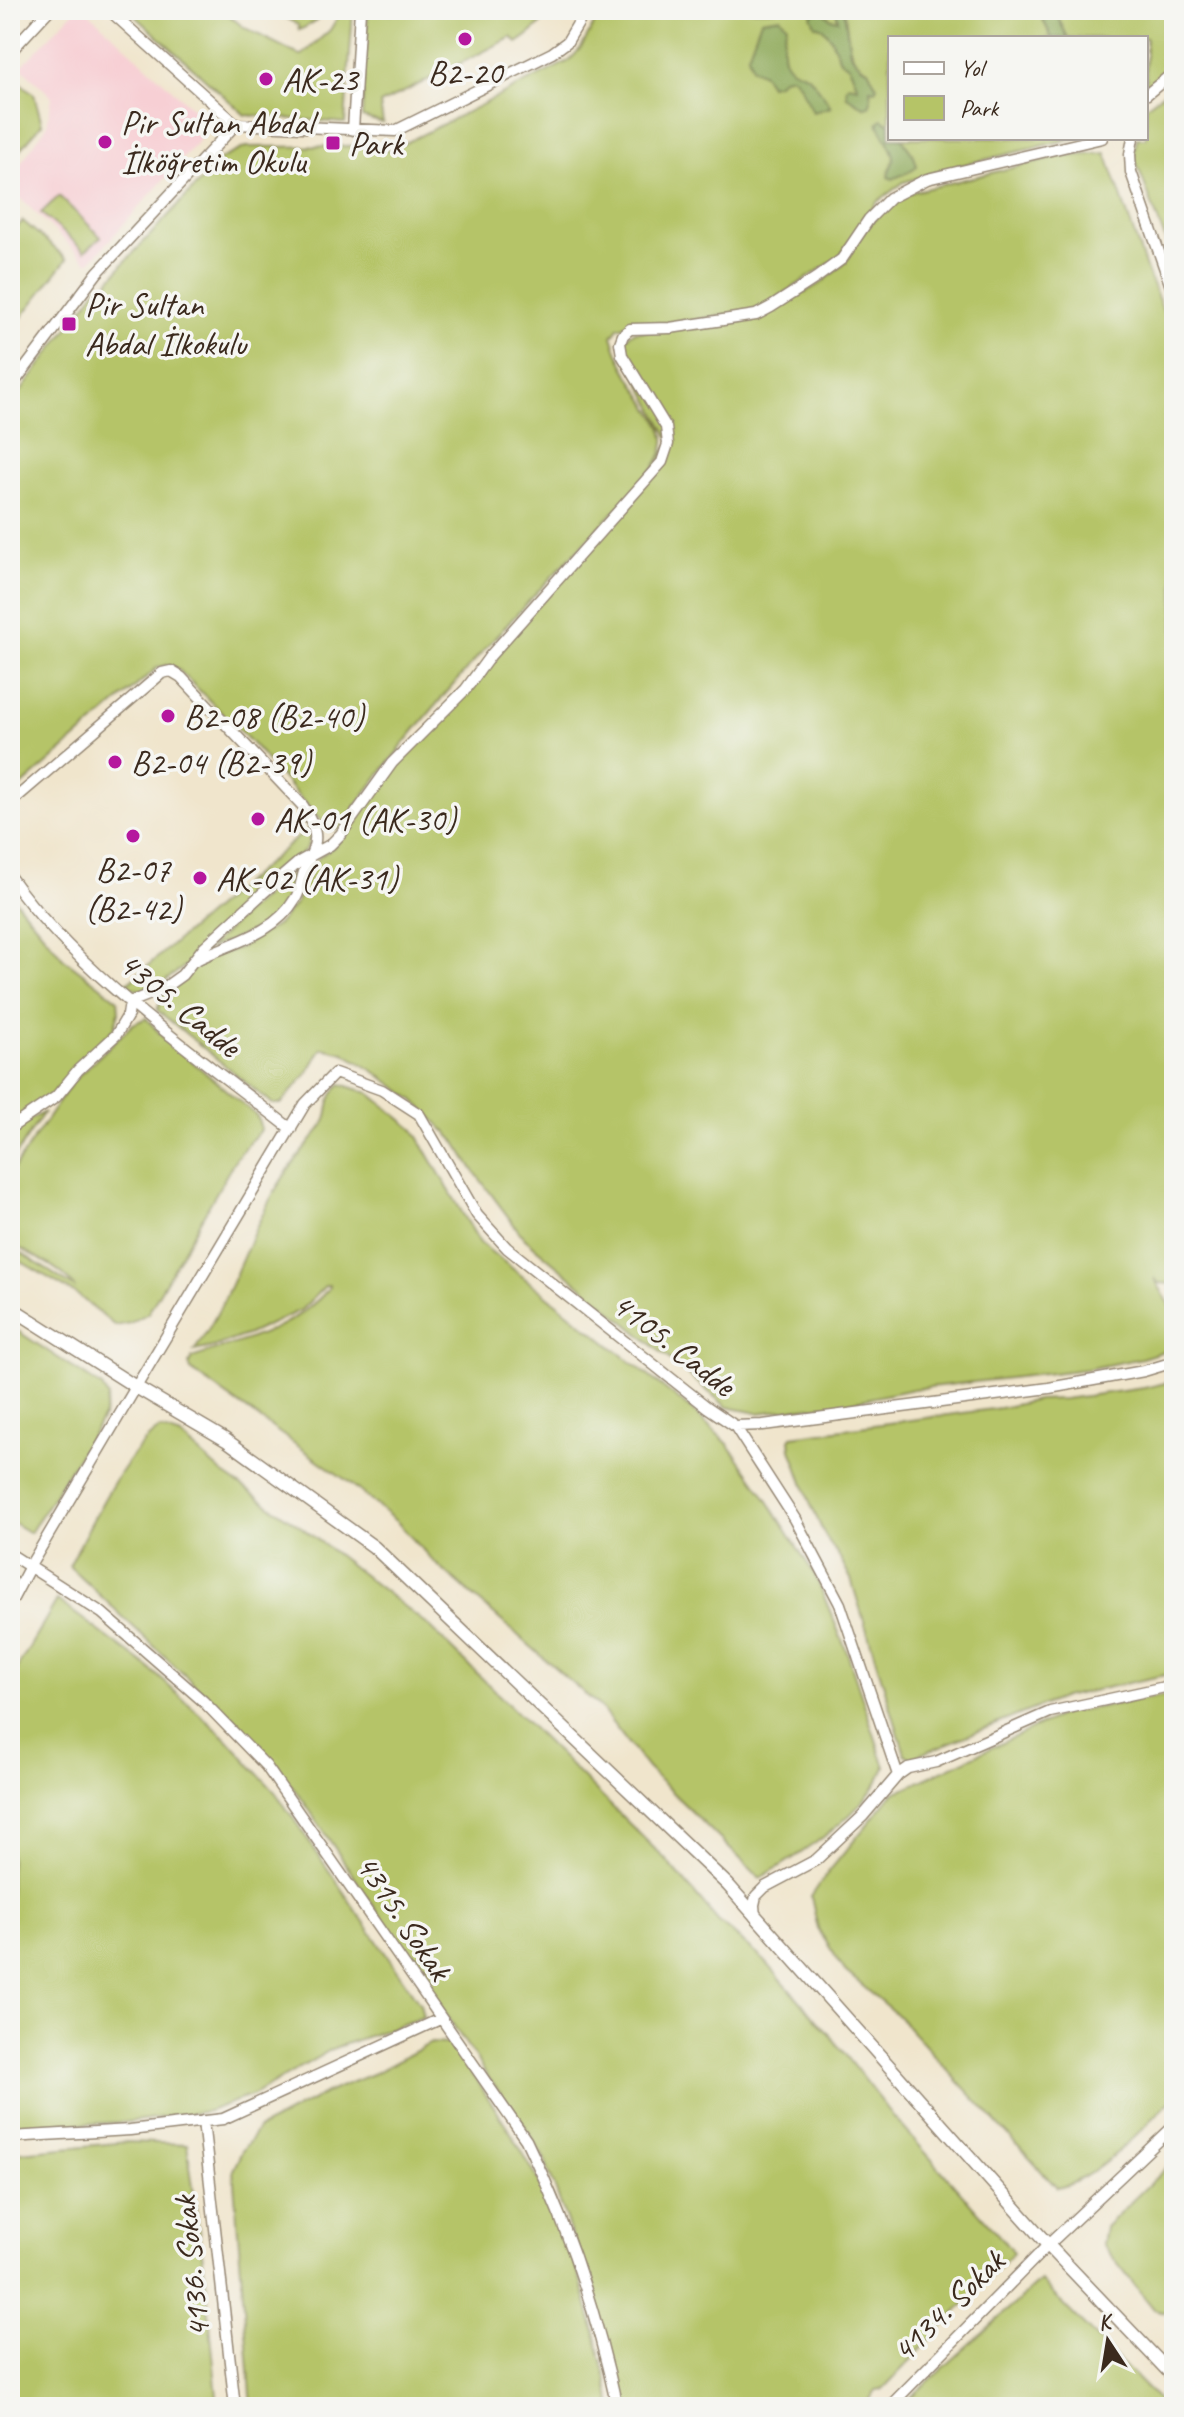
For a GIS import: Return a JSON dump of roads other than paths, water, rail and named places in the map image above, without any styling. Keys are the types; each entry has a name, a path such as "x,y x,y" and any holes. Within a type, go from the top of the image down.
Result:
{"street":[{"path":"10,52 49,10"},
{"path":"109,10 236,124 395,131 567,42 586,10"},
{"path":"353,130 360,10"},
{"path":"1148,93 1174,72"},
{"path":"10,388 97,273 236,124"},
{"path":"10,1128 56,1097 78,1070 116,1035 128,1015 130,1002 161,990 182,975 204,947 263,893 299,862 330,845 341,834 392,763 466,689 490,656 662,462 668,444 666,427 622,355 620,343 623,335 630,329 670,328 756,315 842,259 869,219 890,198 908,187 927,179 1093,140"},
{"path":"1133,140 1131,172 1174,295"},
{"path":"10,803 162,673 171,671 181,677 303,806 315,826 316,840 297,898 283,914 260,932 193,961"},
{"name":"4305. Cadde","path":"10,877 71,949 130,1002 291,1129"},
{"name":"4105. Cadde","path":"291,1129 305,1104 335,1073 382,1090 419,1114 477,1215 507,1248 735,1426 1049,1388 1144,1371 1174,1362"},
{"path":"10,1604 291,1129"},
{"path":"10,1307 226,1440 374,1547 728,1885 1048,2245 1174,2377"},
{"path":"735,1426 795,1519 840,1604 898,1775"},
{"name":"4315. Sokak","path":"10,1554 102,1613 203,1701 266,1766 526,2140 551,2190 596,2317 617,2407"},
{"path":"755,1917 756,1896 765,1887 816,1860 908,1768 936,1762 1050,1712 1174,1685"},
{"path":"10,2137 130,2130 223,2119 440,2019"},
{"name":"4136. Sokak","path":"203,2121 235,2407"},
{"name":"4134. Sokak","path":"889,2407 1048,2245 1174,2126"}],"place":[{"name":"B2-20","path":"465,39"},
{"name":"AK-23","path":"266,79"},
{"name":"Pir Sultan Abdal İlköğretim Okulu","path":"105,142"},
{"name":"Park","path":"333,143"},
{"name":"Pir Sultan Abdal İlkokulu","path":"69,324"},
{"name":"B2-08 (B2-40)","path":"168,716"},
{"name":"B2-04 (B2-39)","path":"115,762"},
{"name":"AK-01 (AK-30)","path":"258,819"},
{"name":"B2-07 (B2-42)","path":"133,836"},
{"name":"AK-02 (AK-31)","path":"200,878"}]}
